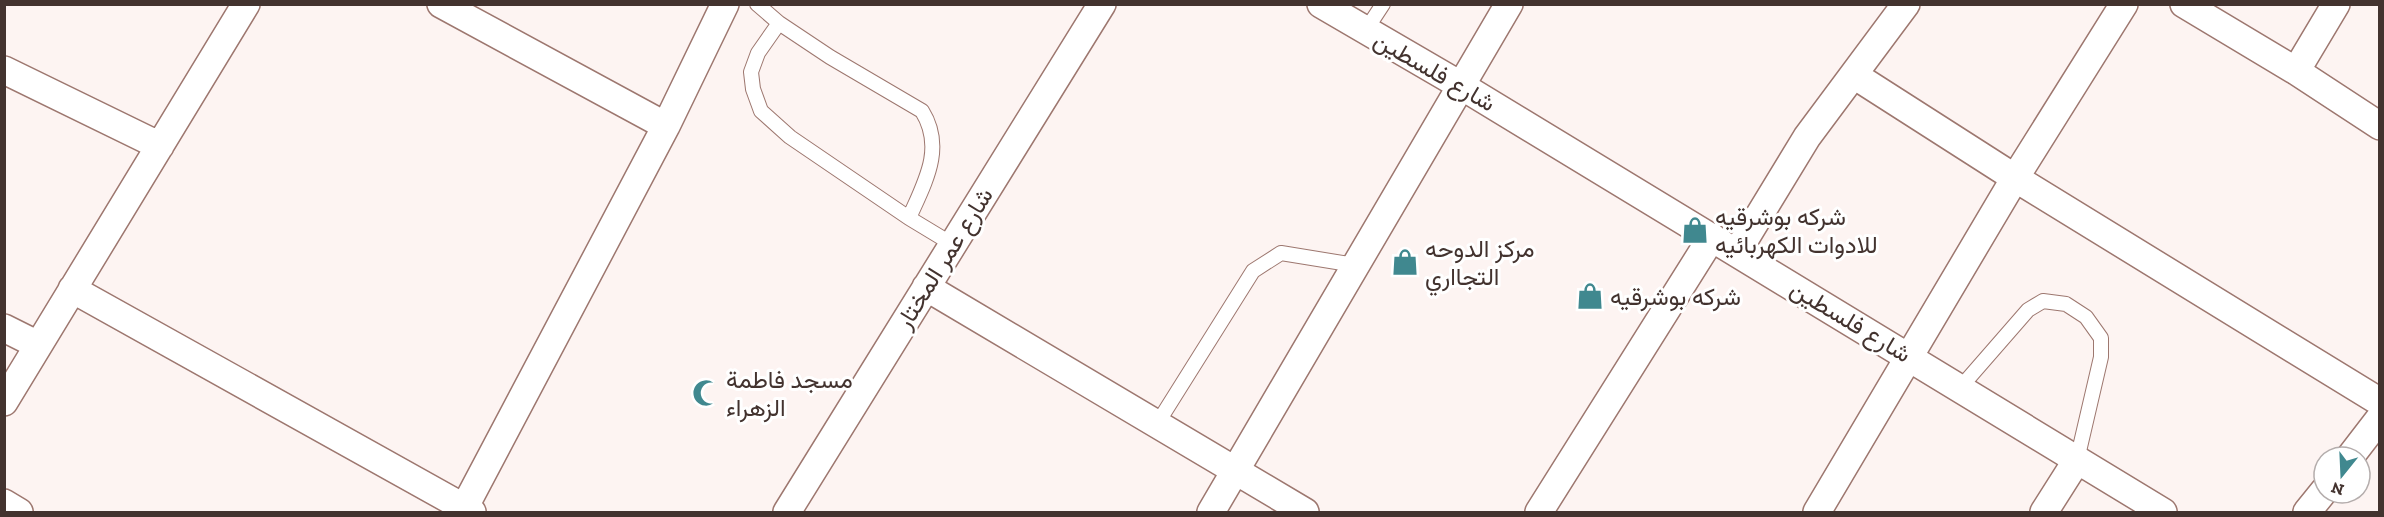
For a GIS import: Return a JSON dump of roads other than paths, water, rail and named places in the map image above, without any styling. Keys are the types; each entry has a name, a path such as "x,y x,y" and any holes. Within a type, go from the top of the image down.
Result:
{"street":[{"path":"4,402 246,4"},
{"path":"441,4 666,126"},
{"path":"72,289 466,511 666,126 725,4"},
{"name":"شارع عمر المختار","path":"787,513 1102,4"},
{"name":"شارع فلسطين","path":"1321,4 1737,252 2163,513"},
{"path":"1211,513 1509,4"},
{"path":"1737,252 1807,137 1906,4"},
{"path":"1817,513 2015,178 2124,4"},
{"path":"2184,4 2296,71 2379,126"},
{"path":"2296,71 2336,4"},
{"path":"4,70 160,146"},
{"path":"1854,75 2015,178 2379,402"},
{"path":"1539,513 1712,237"},
{"path":"927,287 1305,513"},
{"path":"4,328 38,345"},
{"path":"2359,445 2379,418"},
{"path":"2044,513 2077,459"},
{"path":"4,503 20,513"}],"lane":[{"path":"757,4 830,57 922,111 931,125 933,145 930,170 909,218"},
{"path":"1366,30 1383,4"},
{"path":"779,22 758,53 751,72 753,89 761,111 790,137 909,218 952,244"},
{"path":"1157,424 1253,271 1281,253 1355,265"},
{"path":"1960,388 2028,310 2043,301 2066,304 2086,317 2101,338 2101,357 2077,459"}],"place":[{"name":"شركه بوشرقيه للادوات الكهربائيه","path":"1695,230"},
{"name":"مركز الدوحه التجااري","path":"1405,262"},
{"name":"شركه بوشرقيه","path":"1590,296"},
{"name":"مسجد فاطمة الزهراء","path":"706,393"}]}
